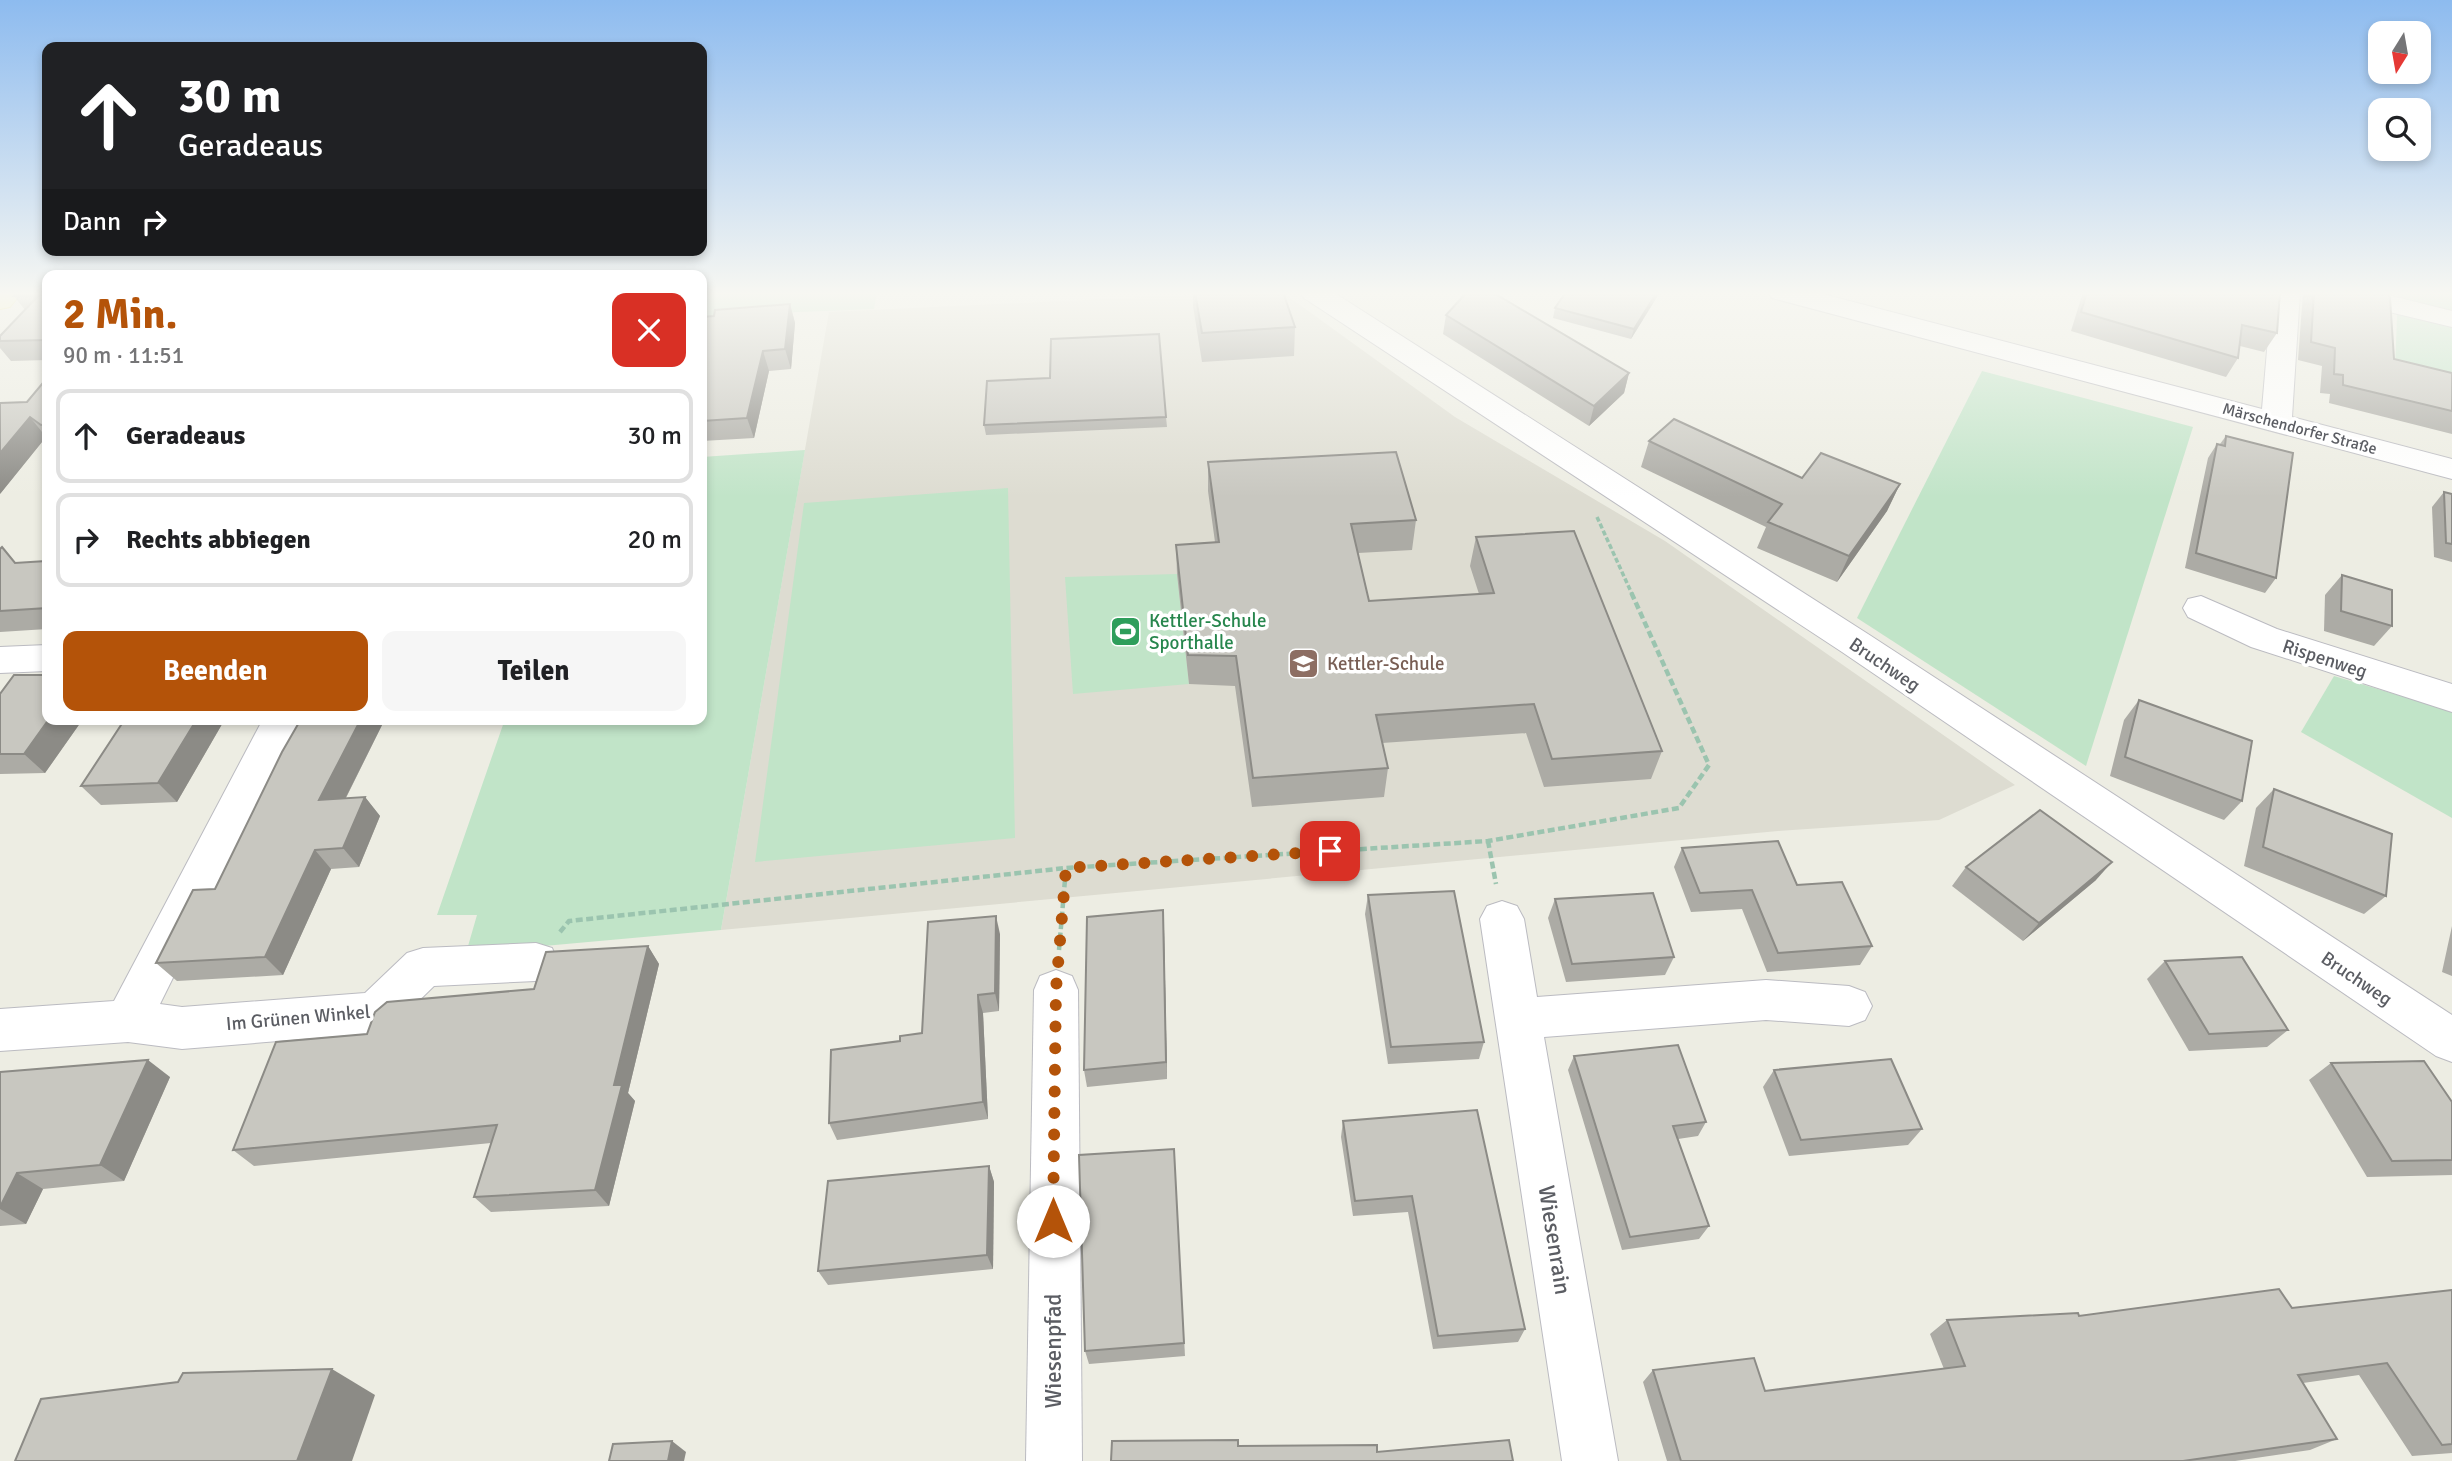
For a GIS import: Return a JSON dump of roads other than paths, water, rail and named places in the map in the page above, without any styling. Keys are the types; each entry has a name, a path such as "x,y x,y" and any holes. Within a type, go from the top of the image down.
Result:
{"street":[{"name":"Bruchweg","path":"1419,360 2452,1041"},
{"name":"Märschendorfer Straße","path":"2043,360 2452,469"},
{"path":"2276,421 2281,360"},
{"name":"Rispenweg","path":"2201,608 2264,638 2452,698"},
{"path":"0,660 42,658"},
{"path":"128,1021 279,725"},
{"name":"Wiesenrain","path":"1502,919 1590,1461"},
{"name":"Im Grünen Winkel","path":"0,1030 128,1021 182,1028 376,1013 424,967 536,962"},
{"name":"Wiesenpfad","path":"1054,1461 1056,989"},
{"path":"1519,1019 1766,1000 1849,1006"}],"place":[{"name":"Kettler-Schule Sporthalle","path":"1126,631"},
{"name":"Kettler-Schule","path":"1304,663"}]}
